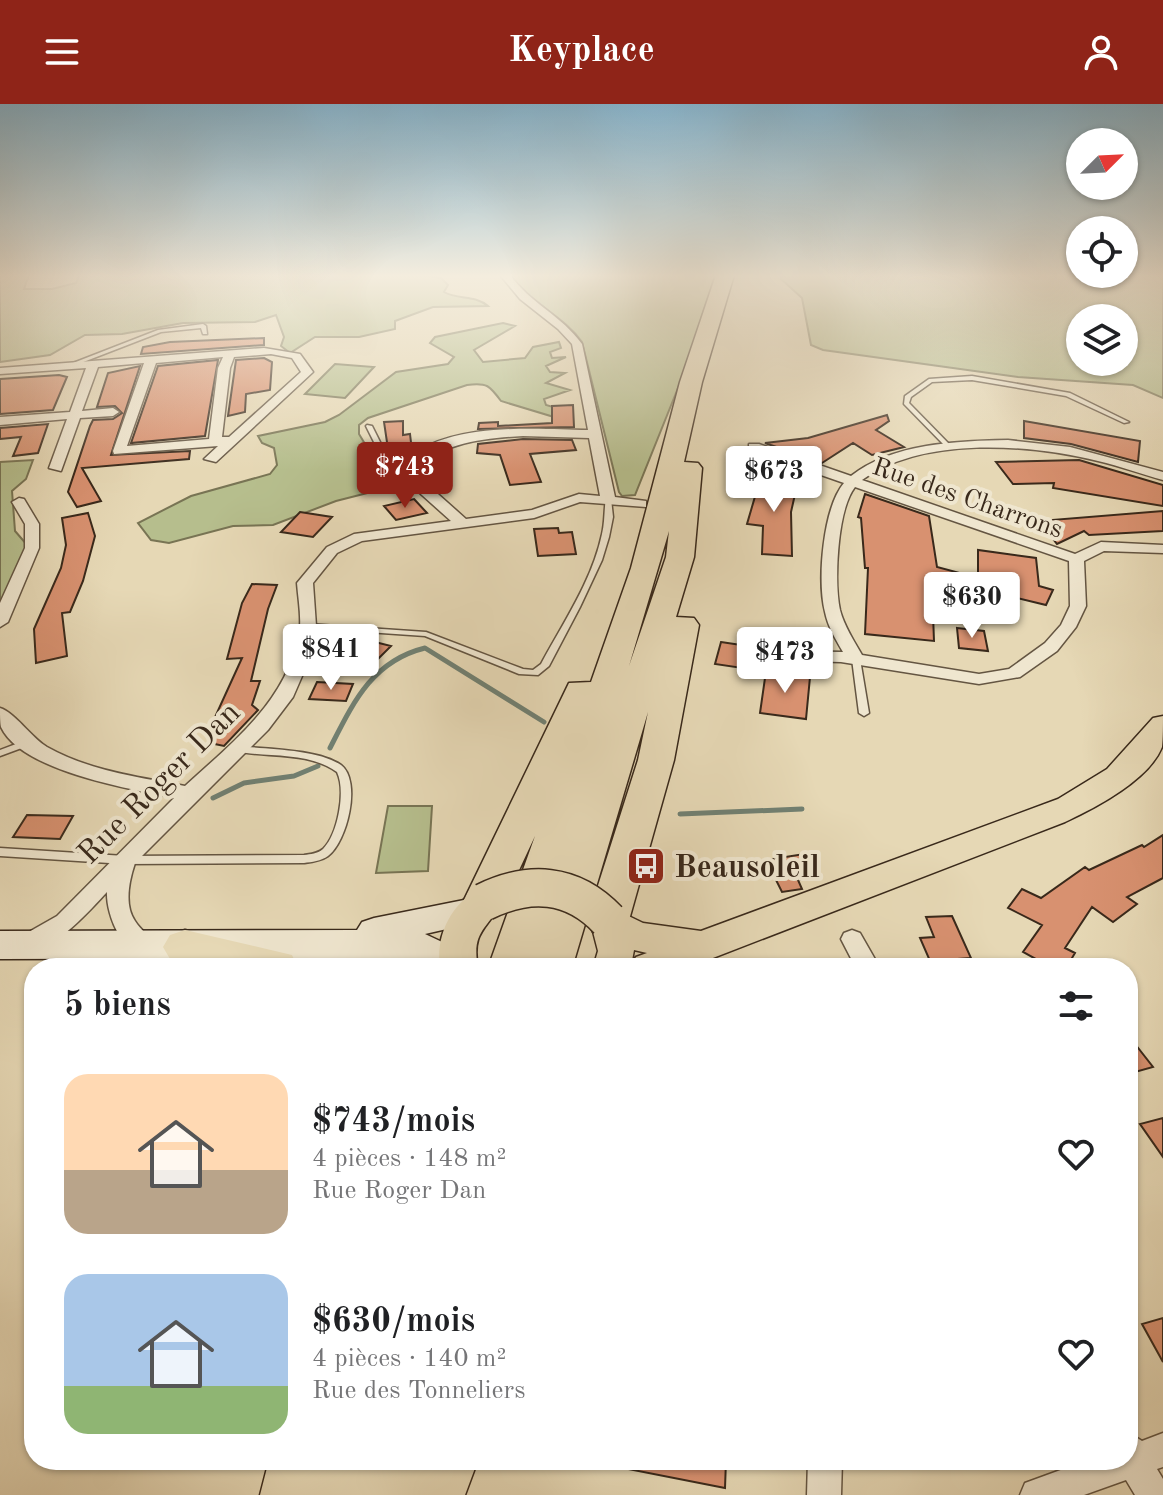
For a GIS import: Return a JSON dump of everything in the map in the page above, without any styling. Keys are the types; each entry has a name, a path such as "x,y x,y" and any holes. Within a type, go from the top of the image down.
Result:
{"highway":[{"path":"553,958 680,557 689,420 709,340"},
{"path":"513,958 646,568 714,340"},
{"path":"479,906 568,726 625,502 672,430 689,420"},
{"path":"610,922 656,760 704,529 704,457 689,420"},
{"path":"165,946 226,958"},
{"path":"292,1495 298,1470"},
{"path":"335,1495 343,1470"},
{"path":"389,1495 396,1470"},
{"path":"433,1495 442,1470"}],"main road":[{"path":"672,958 910,871 1036,821 1100,789 1130,767 1163,725"},
{"path":"458,958 458,936 479,906 509,890 552,886 591,901 610,922 639,937 702,945"},
{"path":"610,922 616,951 614,958"}],"street":[{"path":"573,340 577,344 595,434 625,502"},
{"path":"0,371 230,354 290,353 303,362 307,372 211,459"},
{"path":"215,443 224,368 230,354"},
{"path":"151,360 119,451 234,440"},
{"path":"56,468 93,364"},
{"path":"0,421 113,412"},
{"path":"463,524 404,469 419,457 472,437 595,434"},
{"path":"856,659 829,610 835,516 851,483 888,462 948,446 982,443 1050,446 1106,457 1163,476"},
{"name":"Rue des Charrons","path":"754,447 1076,559"},
{"name":"Rue Roger Dan","path":"12,945 65,922 237,749 284,697 300,660 308,626 305,583 332,550 374,534 534,514 579,498 625,502"},
{"path":"0,622 32,548 32,524 19,502"},
{"path":"774,656 856,659 979,679 1014,673 1051,647 1068,627 1078,606 1076,559 1101,546 1163,549"},
{"path":"0,714 24,744 73,767 189,794"},
{"path":"125,860 117,887 117,911 127,930 165,946"},
{"path":"331,943 479,906"},
{"path":"852,939 862,958"},
{"path":"12,945 415,945 440,958"},
{"path":"1142,1453 1153,1495"},
{"path":"824,1495 825,1470"},
{"path":"1037,1495 1100,1470"}],"lane":[{"path":"71,365 137,340"},
{"path":"948,446 906,403 908,396 941,377 972,378 1068,394 1126,422"},
{"path":"369,426 381,451 404,469"},
{"path":"308,626 426,634 522,672 535,673 545,666 585,595 590,573 625,502"},
{"path":"856,659 864,713"},
{"path":"0,753 24,744"},
{"path":"0,852 125,860 290,859 315,858 326,853 333,844 345,806 347,782 340,770 317,759 237,749"}],"green space":[{"path":"0,340 76,340 50,355 0,362"},
{"path":"283,340 310,340 290,353 281,346"},
{"path":"433,340 491,340 474,350 483,362 525,358 533,347 559,342 561,348 550,352 552,358 566,357 546,366 550,372 565,373 546,383 570,390 544,399 546,405 560,409 554,417 501,401 491,389 479,384 467,385 368,418 359,425 359,434 368,449 365,462 368,467 380,475 401,476 407,483 336,501 273,525 233,526 169,543 151,540 138,523 191,496 270,474 277,465 274,448 262,443 258,436 325,422 396,372 448,364 454,357 430,343"},
{"path":"580,340 694,340 635,495 622,496 619,492"},
{"path":"810,340 1066,340 1066,376 1138,376 1138,340 1163,340 1163,398 1133,385 1018,377 823,350 811,345"},
{"path":"335,364 374,367 345,398 305,394"},
{"path":"33,460 26,479 12,491 15,531 28,546 0,612 0,462"},
{"path":"388,806 432,806 428,871 376,873"}],"building":[{"path":"264,340 264,345 141,354 143,347 170,342"},
{"path":"264,358 272,362 270,390 246,394 245,412 228,416 236,360"},
{"path":"218,360 205,436 131,443 158,366"},
{"path":"140,366 111,455 190,451 189,459 82,468 101,501 77,507 68,492 90,426 93,420 113,419 122,413 115,406 97,407 108,373"},
{"path":"67,377 53,410 0,414 0,379"},
{"path":"573,405 574,427 478,429 479,423 498,422 498,426 552,423 552,406"},
{"path":"887,415 889,421 876,430 904,447 872,455 853,443 822,463 765,443 808,438"},
{"path":"403,421 403,435 410,434 412,451 392,453 388,449 384,422"},
{"path":"1024,421 1140,441 1138,462 1071,444 1024,438"},
{"path":"48,424 38,453 13,456 21,437 0,439 0,428"},
{"path":"523,439 572,440 576,450 530,454 541,482 510,485 500,455 477,453 478,444"},
{"path":"1079,460 1163,485 1163,506 1053,488 1054,483 1013,484 996,462"},
{"path":"761,476 798,481 791,512 792,556 762,554 763,526 747,524"},
{"path":"865,494 929,516 937,567 978,578 978,550 1036,558 1039,586 1053,590 1046,605 979,589 979,584 968,598 932,586 934,641 865,634 868,568 865,568 861,518 858,517"},
{"path":"414,499 427,513 396,520 384,506"},
{"path":"1163,511 1163,531 1089,535 1084,531 1057,544 1039,521"},
{"path":"300,512 332,517 313,537 281,532"},
{"path":"88,513 95,536 83,581 70,612 62,613 67,656 36,663 34,629 61,568 66,545 62,518"},
{"path":"558,528 559,533 572,532 576,554 538,556 534,529"},
{"path":"252,584 277,585 268,609 251,681 260,681 252,705 258,710 224,746 210,743 234,715 216,715 242,658 227,659 242,603"},
{"path":"957,628 984,631 988,651 959,648"},
{"path":"359,638 391,646 372,665 339,657"},
{"path":"721,642 748,646 742,668 715,664"},
{"path":"766,671 810,677 806,719 760,713"},
{"path":"317,682 353,684 346,701 309,699"},
{"path":"27,815 73,816 60,839 13,837"},
{"path":"1163,835 1163,878 1127,897 1137,904 1113,922 1092,907 1065,948 1075,953 1072,958 1034,958 1023,952 1042,925 1008,908 1022,889 1041,898 1085,867 1089,870 1142,845 1144,847"},
{"path":"804,854 815,877 798,880 802,889 782,892 766,860"},
{"path":"952,916 971,958 929,958 920,938 934,937 926,917"},
{"path":"1138,1048 1153,1067 1138,1071"},
{"path":"1163,1118 1163,1157 1140,1124"},
{"path":"1163,1318 1163,1362 1142,1324"},
{"path":"633,1470 726,1470 725,1488"}],"waterway":[{"path":"330,748 356,700 378,673 407,654 425,648 544,722"},
{"path":"213,798 244,783 294,776 318,766"},
{"path":"680,814 802,809"}],"place":[{"name":"Beausoleil","path":"646,866"}]}
